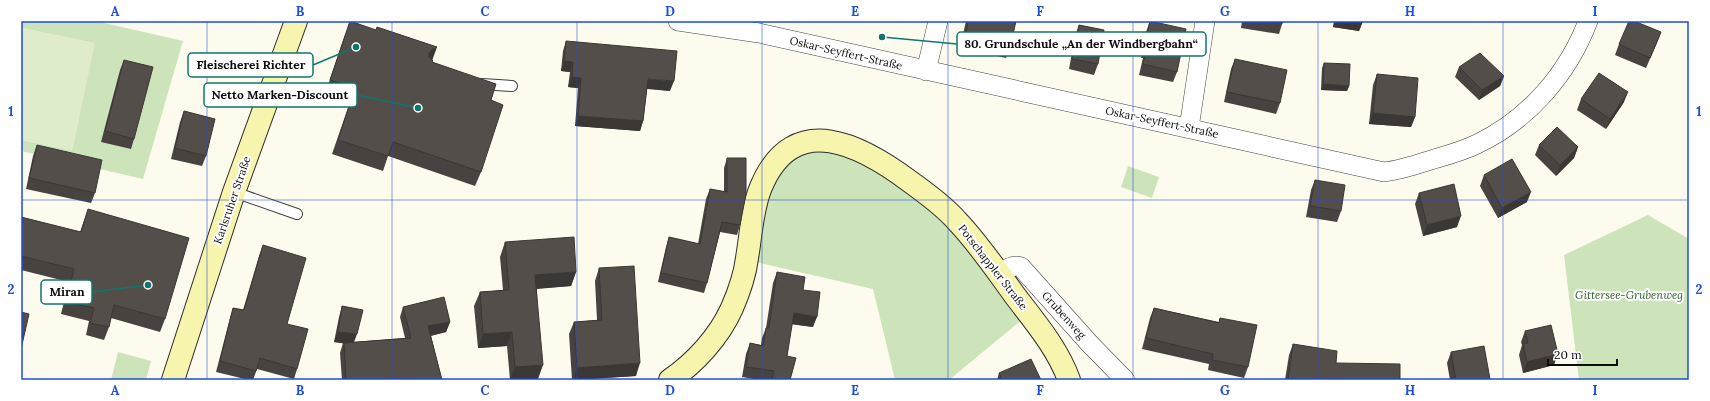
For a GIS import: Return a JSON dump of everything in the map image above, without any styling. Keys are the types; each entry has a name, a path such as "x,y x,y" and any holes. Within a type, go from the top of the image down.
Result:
{"street":[{"name":"Karlsruher Straße","path":"173,380 234,192 296,21"},
{"name":"Oskar-Seyffert-Straße","path":"678,21 759,33 1189,128 1368,170 1384,172 1476,145 1497,134 1522,116 1556,79 1580,40 1588,21"},
{"path":"926,71 938,21"},
{"path":"1189,128 1205,21"},
{"name":"Potschappler Straße","path":"670,380 679,374 704,350 720,330 732,309 742,283 753,217 761,187 771,170 780,157 805,142 820,140 846,144 874,157 929,195 956,220 981,249 1049,342 1069,380"},
{"name":"Grubenweg","path":"1000,275 1009,267 1016,265 1021,267 1125,380"}],"lane":[{"path":"470,81 484,84 512,86"},
{"path":"234,192 297,214"}],"green space":[{"path":"21,21 96,21 183,41 143,179 21,151 21,140 72,150 94,43 21,28"},
{"path":"21,28 95,43 72,151 21,140"},
{"path":"805,142 905,178 1029,314 949,380 895,380 873,289 747,260 761,187"},
{"path":"1128,166 1159,177 1152,198 1121,187"},
{"name":"Gittersee-Grubenweg","path":"1648,215 1689,239 1689,380 1579,380 1564,255"},
{"path":"118,352 151,361 146,380 111,380"}],"building":[{"path":"350,21 376,30 377,27 437,47 429,53 429,57 433,61 432,62 496,84 491,100 503,105 481,172 393,142 388,156 338,140 355,88 330,80"},
{"path":"968,21 1016,21 1011,43 966,34"},
{"path":"1150,21 1186,29 1177,72 1143,64 1147,48 1144,47"},
{"path":"1268,21 1283,21 1283,23"},
{"path":"1629,21 1634,21 1661,32 1650,58 1619,44"},
{"path":"1079,25 1104,30 1098,64 1072,59"},
{"path":"566,41 677,51 674,81 648,79 643,121 578,116 581,78 572,77 573,62 564,61"},
{"path":"1480,53 1504,76 1482,90 1459,67"},
{"path":"1235,59 1287,70 1280,103 1227,92"},
{"path":"124,60 153,67 134,139 105,131"},
{"path":"1324,63 1350,64 1349,86 1323,84"},
{"path":"1599,73 1628,92 1610,119 1581,99"},
{"path":"1377,74 1418,78 1415,117 1373,113"},
{"path":"184,111 215,119 206,156 175,148"},
{"path":"1557,127 1578,147 1560,165 1539,145"},
{"path":"37,145 102,160 95,193 29,178"},
{"path":"727,158 746,158 746,194 740,225 722,222 707,283 661,273 669,237 700,244 710,189 727,192"},
{"path":"1512,159 1531,192 1502,208 1484,175"},
{"path":"1315,180 1345,185 1341,211 1310,206"},
{"path":"1454,184 1461,216 1427,225 1419,193"},
{"path":"88,209 189,238 165,319 114,305 109,327 90,323 94,308 66,302 74,269 21,256 21,217 81,232"},
{"path":"574,237 576,272 535,275 543,365 515,367 512,332 483,334 480,292 509,290 505,242"},
{"path":"263,245 306,258 287,324 308,329 297,369 260,358 256,371 220,361 233,308 244,310"},
{"path":"634,266 640,363 577,368 574,322 602,320 599,268"},
{"path":"777,272 805,277 803,290 820,292 817,317 794,313 787,356 796,358 790,380 772,380 774,371 746,367 750,343 763,346 766,328 769,328"},
{"path":"444,297 450,322 428,326 442,380 346,380 344,343 411,338 403,307"},
{"path":"342,306 363,310 357,334 338,332"},
{"path":"1154,308 1219,323 1220,318 1257,325 1248,367 1212,360 1213,354 1146,338"},
{"path":"21,312 29,314 21,349"},
{"path":"1551,325 1558,354 1527,362 1523,344 1528,343 1525,331"},
{"path":"1293,344 1337,351 1336,363 1400,364 1400,380 1288,380"},
{"path":"1484,346 1490,379 1456,380 1451,352"},
{"path":"1031,359 1041,380 1002,380 999,373"}],"place":[{"name":"80. Grundschule „An der Windbergbahn“","path":"882,37"},
{"name":"Fleischerei Richter","path":"356,47"},
{"name":"Netto Marken-Discount","path":"418,108"},
{"name":"Miran","path":"148,285"}]}
